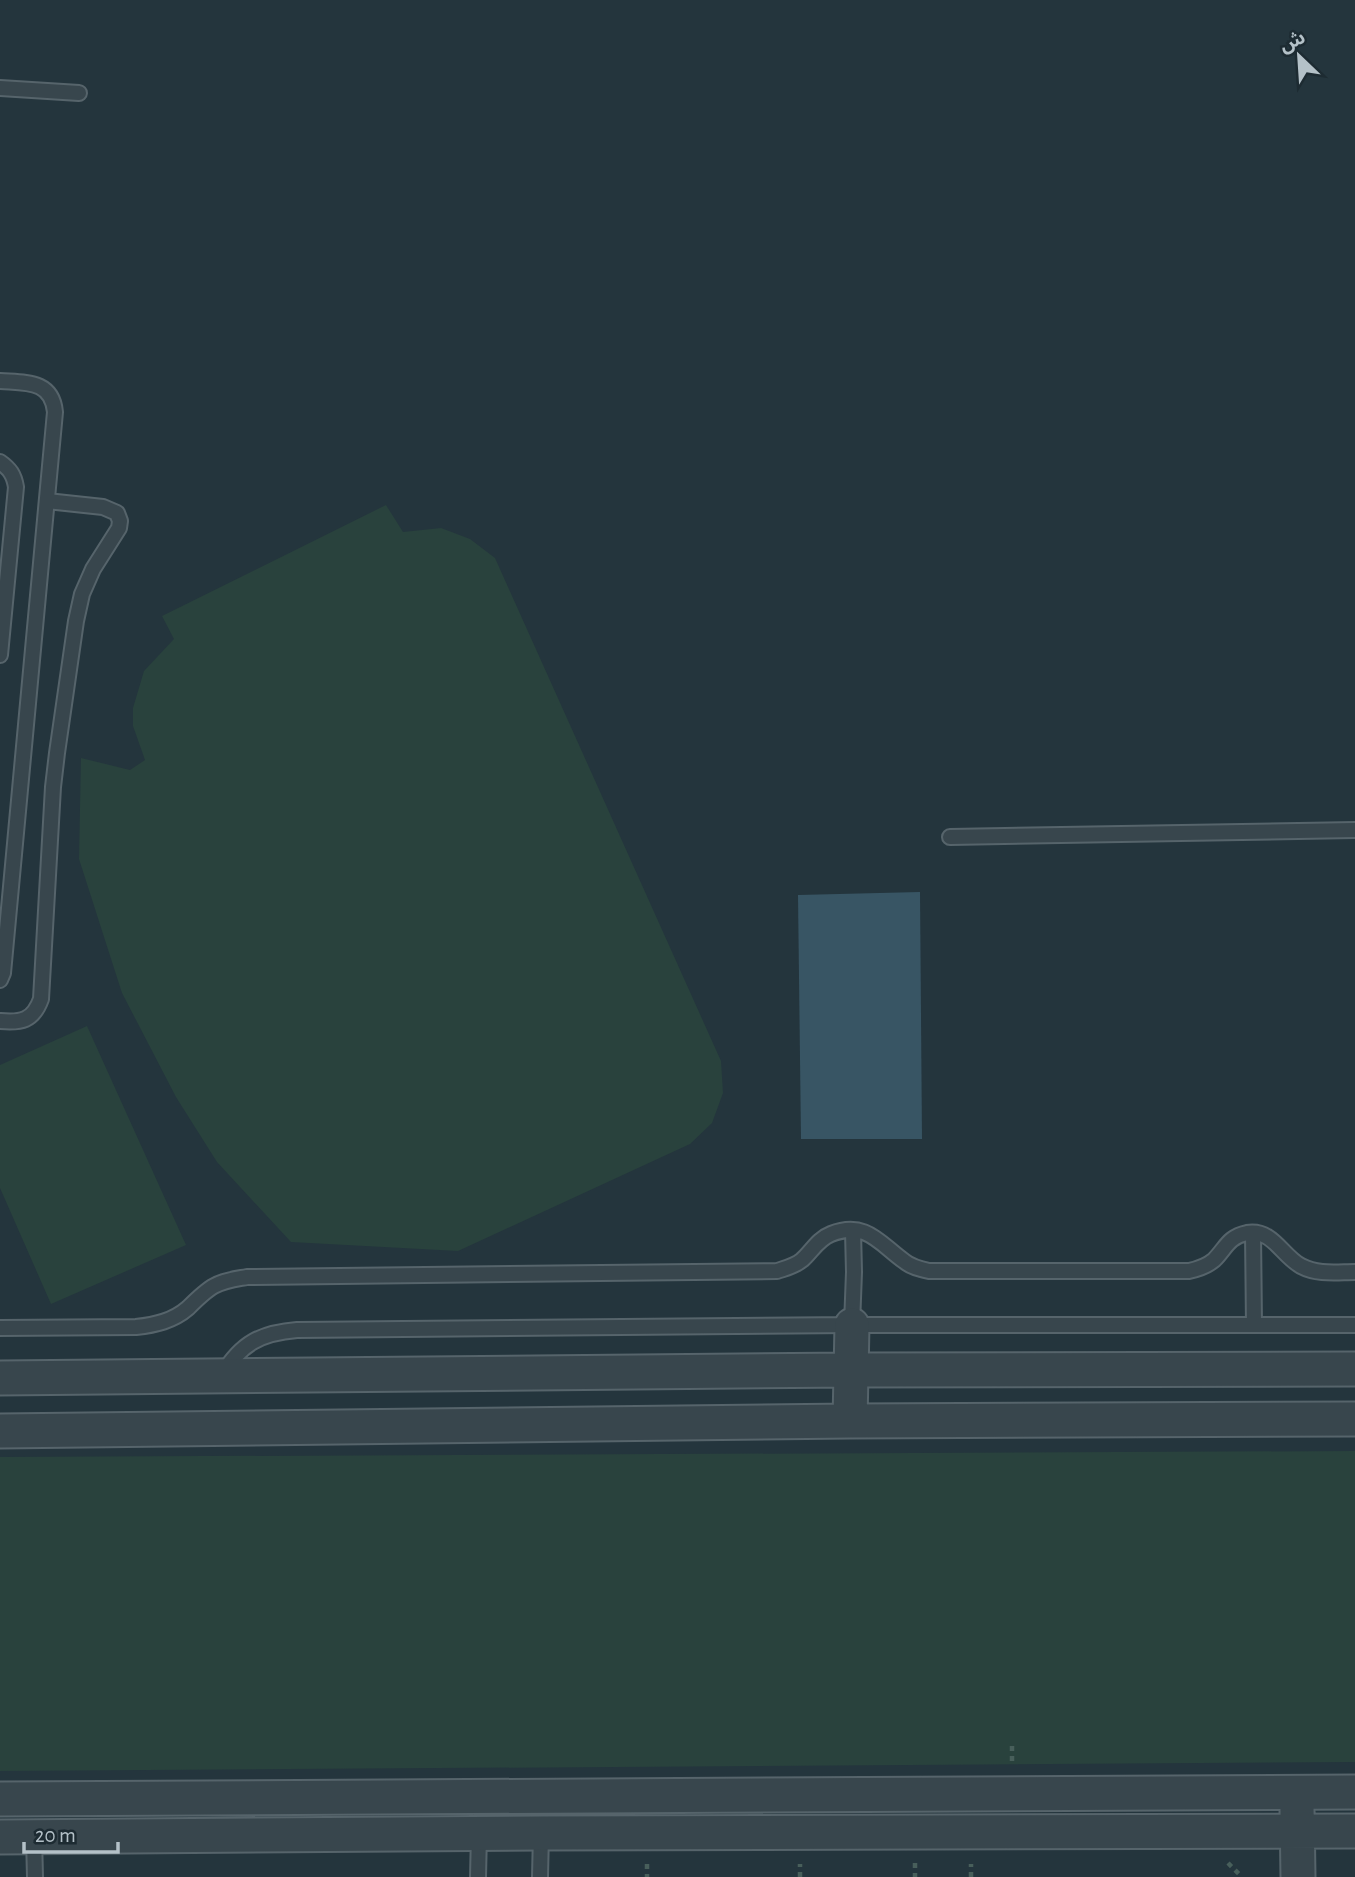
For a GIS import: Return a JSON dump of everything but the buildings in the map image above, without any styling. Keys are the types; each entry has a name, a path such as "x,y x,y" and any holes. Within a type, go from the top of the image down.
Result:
{"street":[{"path":"850,1421 852,1325"},
{"path":"0,1378 851,1370 1355,1369"},
{"path":"0,1431 850,1421 1355,1419"},
{"path":"0,1798 1355,1792"},
{"path":"1297,1793 1298,1877"},
{"path":"0,1837 1355,1831"}],"lane":[{"path":"0,88 79,93"},
{"path":"0,381 40,386 49,392 55,412 4,973 0,980"},
{"path":"0,462 14,476 16,487 0,655"},
{"path":"0,1021 22,1021 37,1009 41,999 53,787 76,621 82,594 93,569 119,528 120,521 117,513 103,507 47,501"},
{"path":"950,837 1355,830"},
{"path":"0,1328 153,1325 170,1320 212,1287 247,1277 777,1271 791,1267 801,1260 818,1241 842,1231 865,1233 877,1238 905,1263 929,1271 1189,1271 1202,1268 1214,1260 1236,1237 1253,1233 1264,1234 1274,1240 1290,1258 1313,1271 1355,1272"},
{"path":"852,1325 853,1231"},
{"path":"1253,1233 1254,1325"},
{"path":"221,1376 231,1360 244,1347 278,1331 852,1325 1355,1325"},
{"path":"478,1877 480,1833"},
{"path":"540,1877 541,1833"},
{"path":"34,1837 35,1877"}],"green space":[{"path":"386,505 403,532 441,528 470,539 495,558 721,1061 723,1093 712,1123 690,1144 458,1251 291,1242 217,1162 176,1097 122,993 79,859 81,758 130,770 145,760 133,726 133,708 144,671 174,639 162,616"},
{"path":"87,1026 186,1245 51,1304 0,1188 0,1065"},
{"path":"1355,1451 1355,1762 0,1771 0,1457"}],"water":[{"path":"920,892 922,1139 801,1139 798,895"}]}
